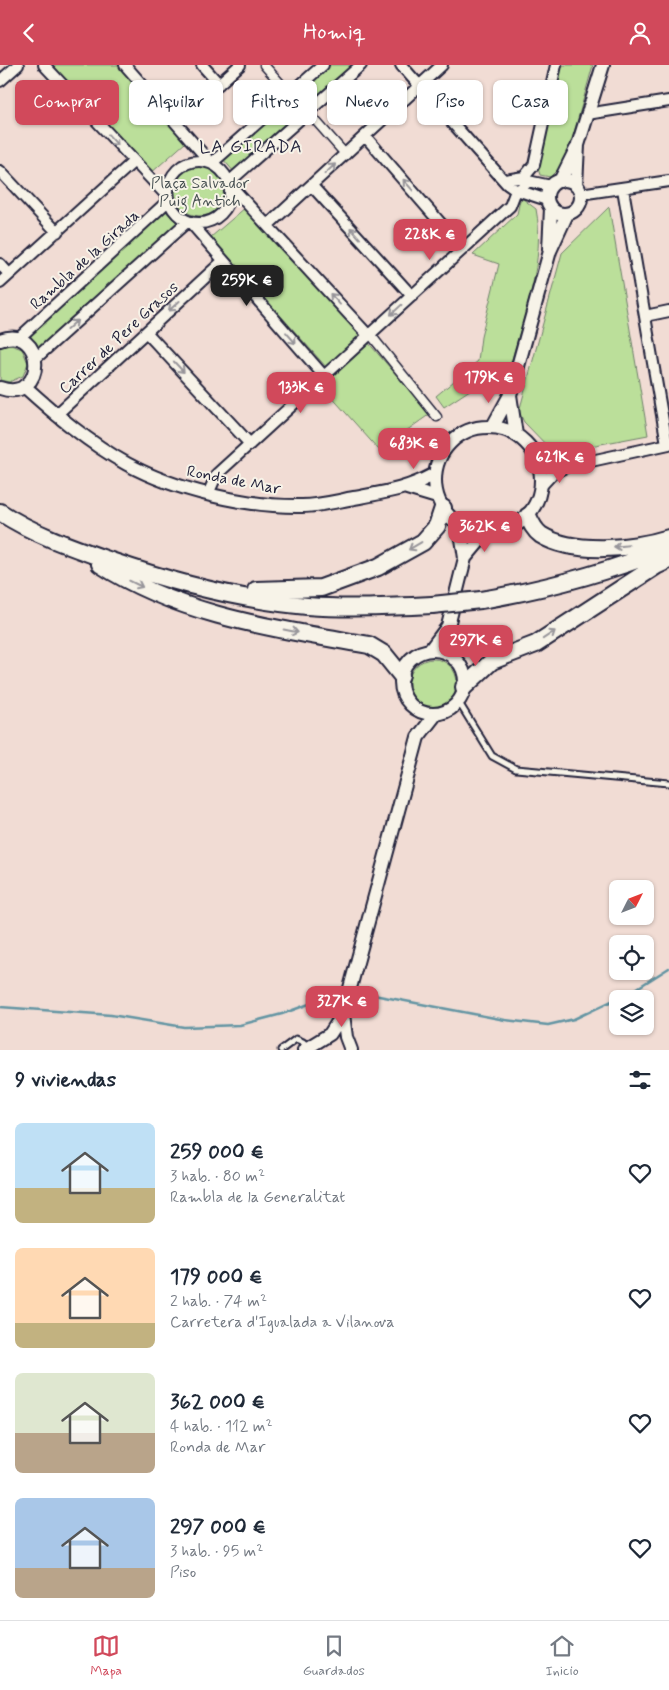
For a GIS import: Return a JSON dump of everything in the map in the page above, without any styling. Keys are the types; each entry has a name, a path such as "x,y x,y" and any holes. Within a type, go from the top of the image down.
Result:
{"highway":[{"path":"79,550 112,556 204,584 265,591 320,588 378,567 423,541 438,526 440,503"},
{"path":"0,512 79,550 175,583 259,600 308,606 432,605 481,600 526,592 590,576 669,549"},
{"path":"528,516 540,534 562,544 580,548 656,542 669,538"},
{"path":"79,550 114,573 151,592 225,617 370,645 384,654 401,675"},
{"path":"461,694 492,661 536,644 656,566 669,560"}],"street":[{"path":"0,81 18,65"},
{"path":"44,65 169,199 176,213 189,222 324,376"},
{"path":"125,65 138,80"},
{"path":"202,65 215,80"},
{"path":"223,80 240,65"},
{"path":"264,65 277,80"},
{"path":"306,80 323,65"},
{"path":"317,104 361,65"},
{"path":"400,65 417,84"},
{"path":"426,80 442,65"},
{"path":"208,494 217,474 510,206 524,177 534,165 556,65"},
{"path":"550,251 548,244 549,204 555,183 578,145 603,65"},
{"path":"268,225 417,88"},
{"path":"587,114 669,101"},
{"path":"317,122 346,155"},
{"path":"179,125 211,163 226,174 230,183 369,335 438,417"},
{"path":"169,199 171,179 176,171 192,161 211,163 255,125"},
{"path":"230,183 294,125"},
{"path":"455,125 505,181 518,190 549,204 558,213 567,214 576,209 578,145"},
{"path":"365,137 463,249"},
{"path":"0,283 133,162"},
{"path":"534,165 540,178 555,183"},
{"path":"494,167 524,180"},
{"path":"0,171 56,231"},
{"path":"505,181 524,180 555,183 566,180 578,190 623,189 669,181"},
{"path":"36,358 189,222 209,222 224,211 231,194 230,183"},
{"path":"312,186 412,296"},
{"path":"541,486 554,473 568,466 668,444 623,189"},
{"name":"Rambla de la Girada","path":"18,339 169,199"},
{"path":"493,426 510,395 550,251 567,214"},
{"name":"Carrer de Pere Grasos","path":"56,415 223,261"},
{"path":"0,264 9,274"},
{"path":"645,316 669,311"},
{"path":"146,331 250,444"},
{"path":"0,340 18,339 29,346 36,358 34,374 24,386 12,390 0,388"},
{"name":"Ronda de Mar","path":"24,386 56,415 128,464 178,485 208,494 268,504 304,506 407,488 433,475"},
{"path":"510,395 516,435"},
{"path":"436,714 414,707 403,694 401,675 413,657 430,650 448,626 465,558 460,526 440,503 433,475 446,447 462,434 493,426 516,435 528,445 536,459 541,486 539,497 528,516 512,528 494,533 486,533 460,526"},
{"path":"536,459 568,466"},
{"name":"Ronda de Mar","path":"407,488 440,503"},
{"path":"465,558 486,533"},
{"path":"448,626 454,659"},
{"path":"418,737 436,714 451,708 461,694 462,671 454,659 446,653 430,650"},
{"path":"306,1048 336,1027 343,1015 418,737 414,707"},
{"path":"343,1015 346,1037 351,1050"},
{"path":"320,1040 335,1040 351,1050"}],"lane":[{"path":"461,694 492,756 516,769 669,783"},
{"path":"281,1050 296,1039 303,1041 306,1048"}],"green space":[{"path":"53,65 118,65 131,80 129,80 129,125 171,125 186,142 150,174 106,125 119,125 119,80 66,80"},
{"path":"327,65 357,65 340,80 327,80 327,92 317,100 317,80 310,80"},
{"path":"560,65 593,65 566,161 550,177 540,175 536,162 545,125 568,125 568,80 556,80"},
{"path":"259,125 289,125 235,173 222,158"},
{"name":"Plaça Salvador Puig Antich","path":"205,166 218,173 224,181 224,201 218,209 210,215 195,216 182,209 176,201 175,186 182,173 190,167"},
{"path":"523,199 536,209 538,248 532,287 511,363 444,407 436,396 478,361 481,337 499,264 473,255 517,214 520,200"},
{"path":"246,207 362,336 327,368 211,237"},
{"path":"609,207 648,435 564,451 552,451 524,422 519,412 562,253"},
{"path":"164,209 178,224 39,347 27,333"},
{"path":"366,340 430,414 379,450 320,384"},
{"path":"8,344 22,349 28,363 23,376 9,382 0,380 0,346"},
{"path":"433,659 442,661 450,666 455,674 457,683 455,692 450,700 442,705 433,707 424,705 416,700 411,692 409,683 411,674 416,666 424,661"}],"waterway":[{"path":"358,992 505,1020 548,1025 574,1019 631,992 669,968"},
{"path":"0,1007 111,1015 184,1027 240,1025 282,1014 339,993"}],"district":[{"name":"LA GIRADA","path":"251,146"}]}
